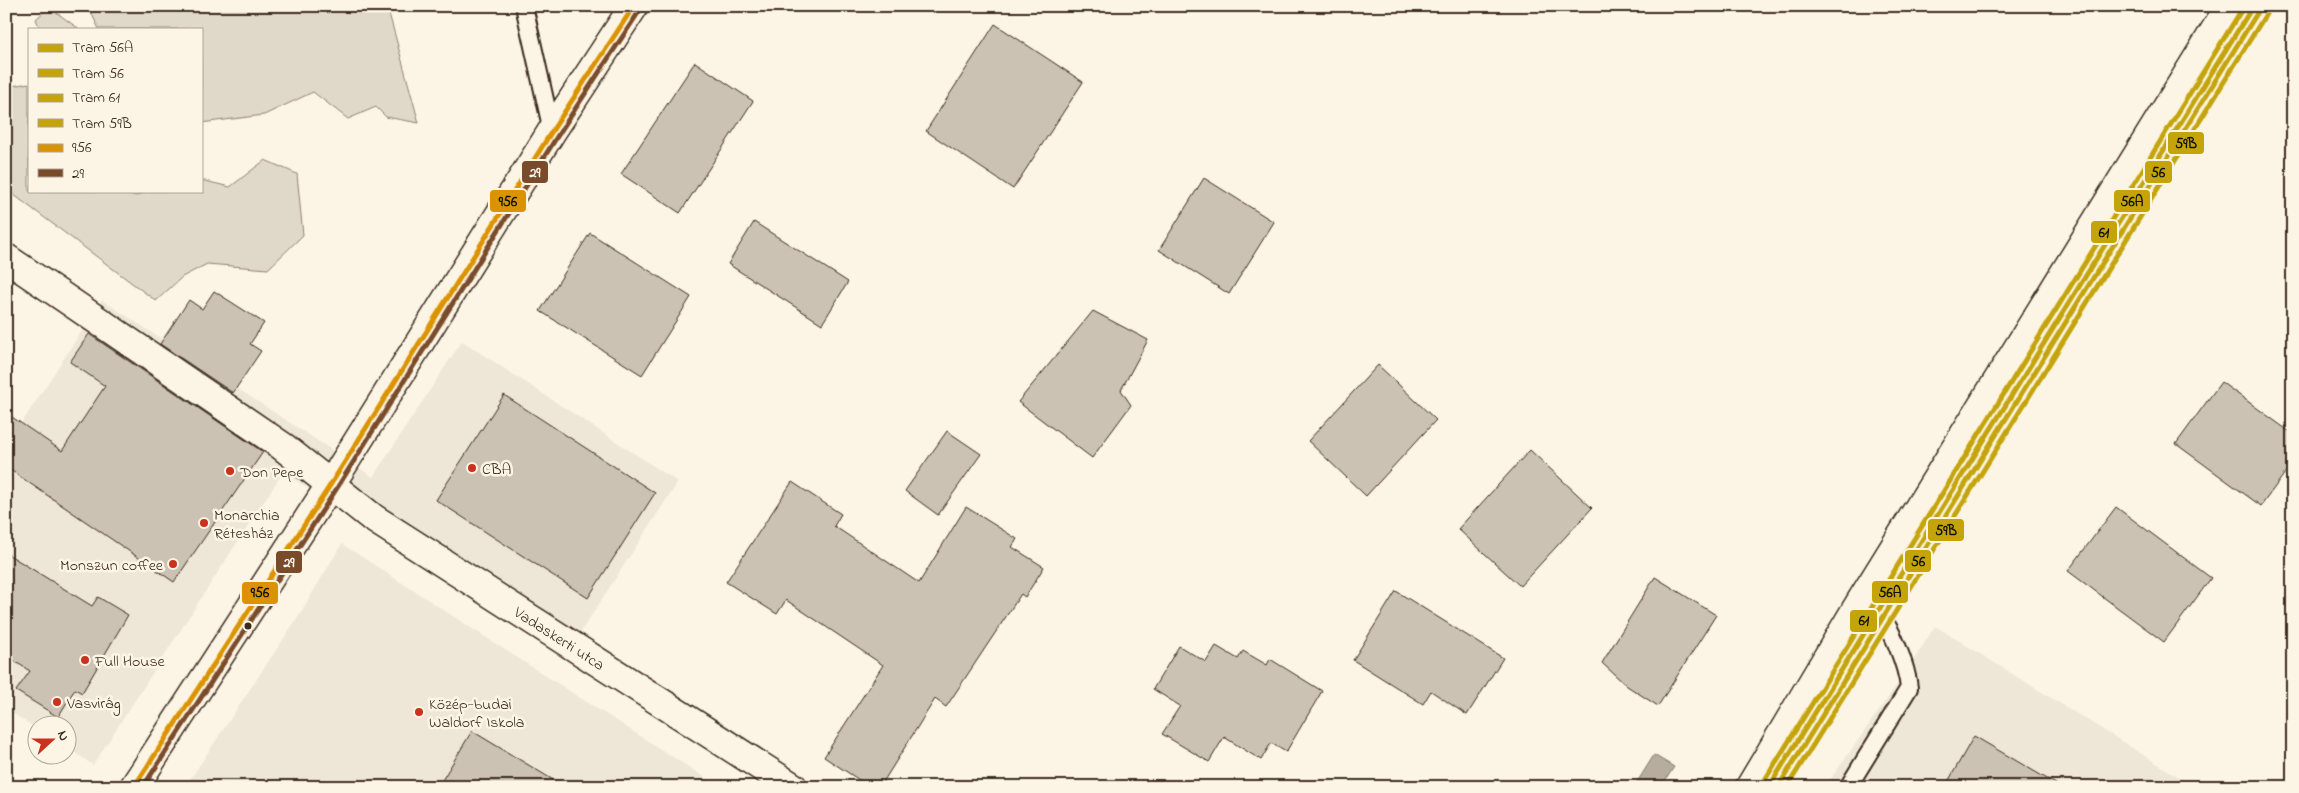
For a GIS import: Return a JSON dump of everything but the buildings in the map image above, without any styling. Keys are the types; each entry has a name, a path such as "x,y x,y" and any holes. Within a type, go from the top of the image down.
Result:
{"street":[{"path":"134,787 331,484 552,131 634,6"},
{"path":"1750,787 1860,601 2230,6"},
{"name":"Vadaskerti utca","path":"6,258 282,446 373,518 793,787"}],"lane":[{"path":"524,6 552,131"},
{"path":"1848,787 1909,688 1907,671 1894,640 1878,612 1860,601"}],"shaded area":[{"path":"88,6 387,6 419,123 386,117 376,107 348,119 313,92 264,115 202,123 202,28 99,28"},
{"path":"49,7 78,28 40,28 36,19"},
{"path":"28,83 28,192 122,192 136,196 146,192 202,192 202,180 230,187 265,160 297,174 303,235 268,269 207,264 182,277 156,301 6,189 6,87"},
{"path":"102,300 373,477 462,341 678,482 565,656 283,472 93,765 78,755 78,716 28,716 28,723 6,709 6,447"},
{"name":"Közép-budai Waldorf Iskola","path":"342,544 720,787 185,787 296,620"},
{"path":"1935,626 2195,787 1825,787 1907,671"},
{"path":"1654,755 1674,767 1661,787 1634,787"}],"tram line":[{"name":"61","path":"1763,783 2244,6"},
{"name":"56A","path":"1769,787 2253,6"},
{"name":"56","path":"1778,787 2259,10"},
{"name":"59B","path":"1787,787 2266,14"}],"transit line":[{"name":"956","path":"134,787 331,484 552,131 634,6"},
{"name":"29","path":"143,787 337,488 558,135 640,10"}],"place":[{"name":"CBA","path":"472,468"},
{"name":"Don Pepe","path":"230,471"},
{"name":"Monarchia Rétesház","path":"204,523"},
{"name":"Monszun coffee","path":"173,564"},
{"name":"Full House","path":"85,660"},
{"name":"Vasvirág","path":"57,702"},
{"name":"Közép-budai Waldorf Iskola","path":"419,712"}]}
